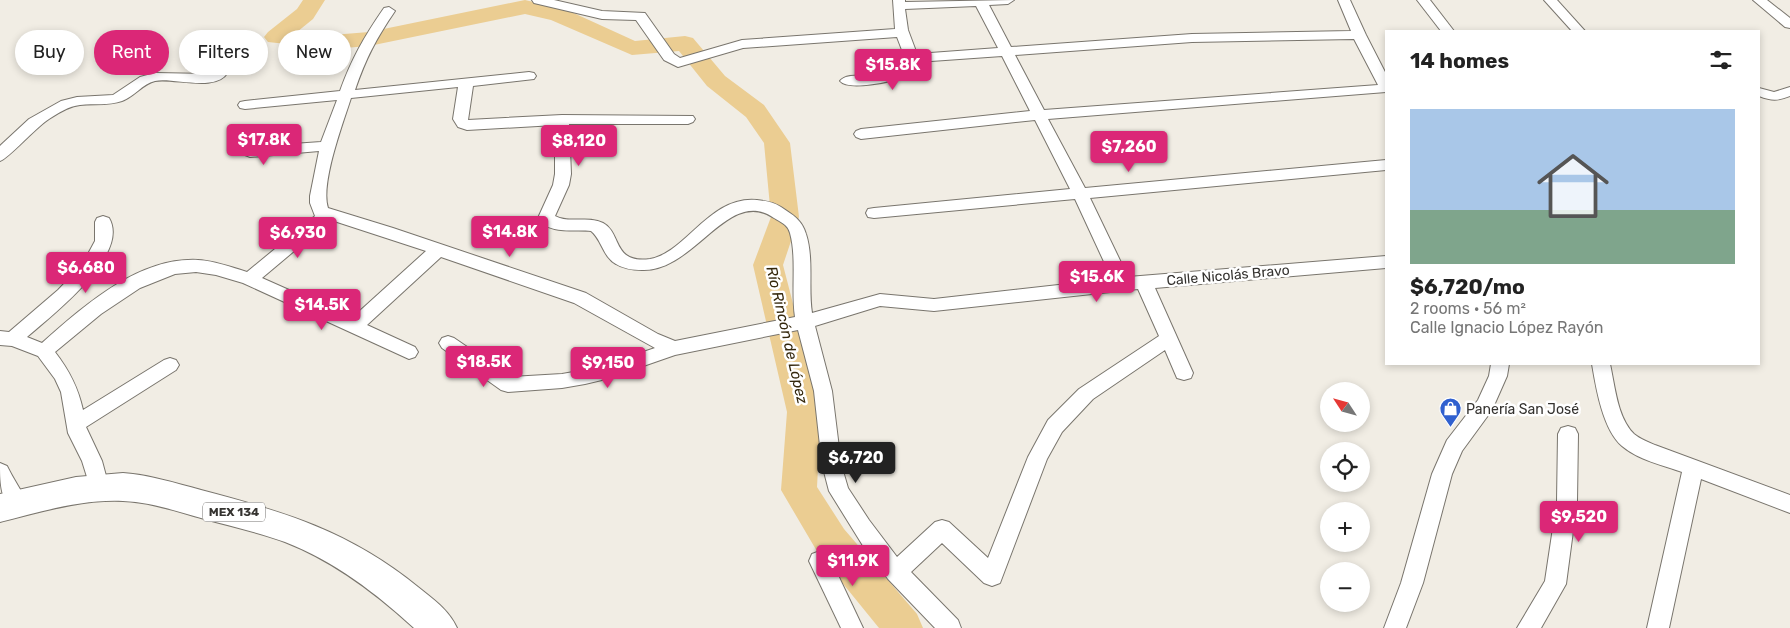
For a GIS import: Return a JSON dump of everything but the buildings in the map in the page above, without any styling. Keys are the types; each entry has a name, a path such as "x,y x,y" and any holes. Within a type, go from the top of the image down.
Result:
{"main road":[{"name":"MEX 134","path":"9,506 99,487 124,487 259,518 317,540 352,560 381,580 439,628"}],"street":[{"path":"538,0 602,15 640,16"},
{"path":"912,58 901,32 898,3 1008,0"},
{"path":"1344,0 1359,35 1385,85"},
{"path":"1423,0 1447,30"},
{"path":"1550,0 1578,30"},
{"path":"1759,0 1790,24"},
{"path":"981,1 1079,192 1123,284"},
{"path":"638,3 640,16 669,57 678,63 742,44 901,32"},
{"path":"389,11 368,39 359,58 327,146 318,204 322,212 373,227 580,298 652,339 674,348"},
{"path":"912,58 1192,38 1359,35"},
{"path":"847,81 893,76 904,71 912,58"},
{"path":"0,156 18,136 35,122 66,104 86,100 115,99 126,94 144,81 155,77 206,79 217,75"},
{"path":"246,105 466,84 529,76"},
{"path":"466,84 460,120 463,124 472,126 562,120 688,119"},
{"path":"861,134 1038,115 1374,90 1385,87"},
{"path":"1760,92 1775,98 1790,92"},
{"path":"562,120 563,174 561,185 546,214 547,220 553,223 597,228 604,234 614,255 630,264 641,266 658,262 674,254 735,207 759,203 780,213 794,224 799,238 805,322 824,391 830,462 838,489 860,527 896,572 950,628"},
{"path":"250,152 327,146"},
{"path":"874,212 1385,165"},
{"path":"248,279 328,214"},
{"path":"7,338 78,280 87,269 103,241 103,222"},
{"path":"354,328 438,250"},
{"name":"Calle Nicolás Bravo","path":"448,343 512,386 562,381 592,375 674,348 805,322 880,300 934,305 1123,284 1385,262"},
{"path":"44,351 114,295 146,278 182,267 197,266 227,272 248,279 409,352"},
{"path":"1144,283 1184,373"},
{"path":"7,338 44,351 62,375 70,392 78,433 92,462 99,487"},
{"path":"896,572 942,529 992,576 1038,457 1055,426 1086,394 1169,338"},
{"path":"77,423 170,365"},
{"path":"1395,628 1412,583 1442,474 1454,446 1484,405 1498,376 1500,365"},
{"path":"1601,365 1617,424 1628,439 1648,451 1790,504"},
{"path":"1528,628 1555,584 1567,501 1568,434"},
{"path":"1658,628 1693,468"},
{"path":"0,472 9,506"},
{"path":"820,561 852,628"}],"waterway":[{"name":"Río Rincón de López","path":"314,0 305,14 276,37 332,42 369,39 525,7 559,15 632,48 685,43 716,81 755,111 777,143 785,217 768,265 804,412 799,490 831,541 903,628"}],"place":[{"name":"Panería San José","path":"1450,428"}]}
